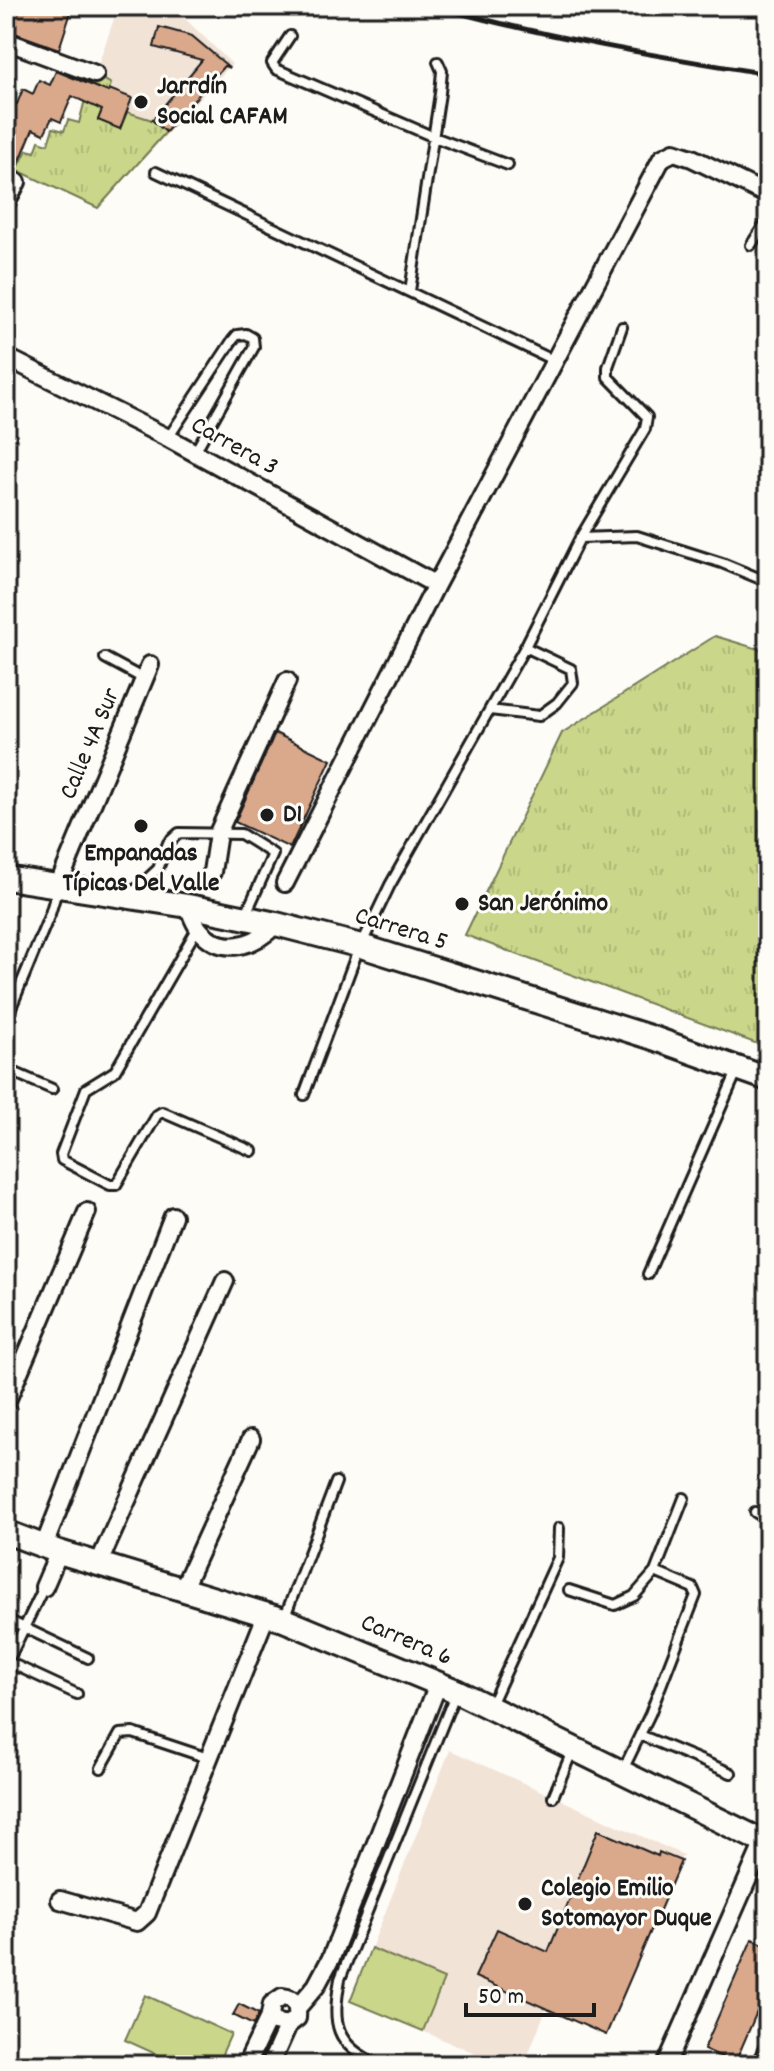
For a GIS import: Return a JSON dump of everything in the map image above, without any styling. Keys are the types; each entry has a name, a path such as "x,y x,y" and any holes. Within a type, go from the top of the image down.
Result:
{"main road":[{"name":"Carrera 5","path":"6,878 188,906 361,946 653,1038 768,1079"},
{"name":"Carrera 6","path":"6,1532 52,1549 276,1616 447,1688 766,1843"}],"street":[{"path":"6,41 95,74"},
{"path":"285,883 553,360 662,158 674,152 692,158 768,195"},
{"path":"6,203 17,182"},
{"name":"Carrera 3","path":"6,357 195,452 436,585"},
{"name":"Calle 4A Sur","path":"58,886 148,672"},
{"path":"212,872 218,833 287,681"},
{"path":"188,906 198,928 212,940 229,946 247,945 264,937 276,924"},
{"path":"6,1403 87,1212"},
{"path":"44,1587 52,1549 173,1216"},
{"path":"99,1563 225,1281"},
{"path":"183,1588 251,1439"},
{"path":"60,1900 137,1922 147,1913 209,1758 276,1616"},
{"path":"298,2007 316,1986 331,1958 447,1688"},
{"path":"666,2065 766,1843"},
{"path":"253,2063 272,2004 282,1997 295,2001 297,2018 288,2025 270,2065"},
{"path":"270,2015 274,2022 288,2025"}],"lane":[{"path":"290,36 272,63 276,69 434,137 508,165"},
{"path":"410,291 434,137 442,71 438,62"},
{"path":"156,172 553,360"},
{"path":"751,245 768,219"},
{"path":"304,1095 361,946 390,885 525,647 580,538 645,429 647,417 608,377 608,367 622,327"},
{"path":"168,438 237,335 253,338 254,347 195,452"},
{"path":"580,538 637,536 722,563 768,582"},
{"path":"490,710 539,716 557,703 573,683 571,669 525,647"},
{"path":"105,658 148,672"},
{"path":"130,895 158,869 168,843 179,833 241,834 273,854 245,917"},
{"name":"Calle 4A Sur","path":"6,1020 50,914 58,886"},
{"path":"198,928 115,1071 86,1089 61,1154 62,1160 110,1185 116,1185 157,1115 162,1112 252,1151"},
{"path":"648,1274 738,1068"},
{"path":"6,1069 52,1089"},
{"path":"276,1616 336,1482"},
{"path":"569,1590 615,1605 634,1596 655,1572 684,1498"},
{"path":"755,1512 768,1520"},
{"path":"490,1708 558,1558 559,1528"},
{"path":"622,1772 696,1595 693,1588 655,1572"},
{"path":"44,1587 7,1663 77,1694"},
{"path":"6,1619 88,1658"},
{"path":"379,2065 349,2048 336,2021 335,2003 340,1979 447,1688"},
{"path":"101,1768 120,1734 133,1733 209,1758"},
{"path":"640,1735 731,1773"},
{"path":"553,1797 573,1748"},
{"path":"756,2065 768,2039"}],"shaded area":[{"name":"Jarrdín Social CAFAM","path":"140,6 175,9 232,64 98,208 17,170 27,150 35,152 39,141 48,144 53,128 64,131 68,120 79,123 89,84 117,10 134,16"},
{"name":"Colegio Emilio Sotomayor Duque","path":"450,1750 683,1855 606,2035 546,2009 524,2065 504,2065 350,2001"}],"green space":[{"path":"95,74 111,84 98,120 120,129 127,112 152,120 166,132 98,208 17,170 27,150 35,152 39,141 48,144 53,128 64,131 68,120 79,123 89,84"},
{"path":"715,636 768,652 768,1034 763,1046 465,935 562,733"},
{"path":"371,1948 444,1979 423,2031 350,2001"},
{"path":"145,1995 231,2034 217,2065 180,2065 125,2040"}],"building":[{"path":"6,6 73,6 59,49 6,30"},
{"path":"159,27 192,36 230,68 224,66 166,132 152,120 202,60 154,47"},
{"path":"56,71 132,98 120,129 98,120 102,110 72,96 61,122 52,118 44,134 33,129 17,168 6,164 6,99 17,104 23,89 33,94 39,80 50,85"},
{"path":"275,733 331,760 290,848 235,822"},
{"path":"598,1830 658,1856 659,1852 681,1861 606,2035 475,1977 497,1929 548,1952"},
{"path":"752,1939 768,1946 768,1986 735,2063 704,2049"},
{"path":"239,2004 259,2014 253,2025 233,2015"}],"railway":[{"path":"434,6 558,36 768,74"}],"place":[{"name":"Jarrdín Social CAFAM","path":"141,102"},
{"name":"D1","path":"267,815"},
{"name":"Empanadas Típicas Del Valle","path":"141,826"},
{"name":"San Jerónimo","path":"462,904"},
{"name":"Colegio Emilio Sotomayor Duque","path":"525,1904"}]}
